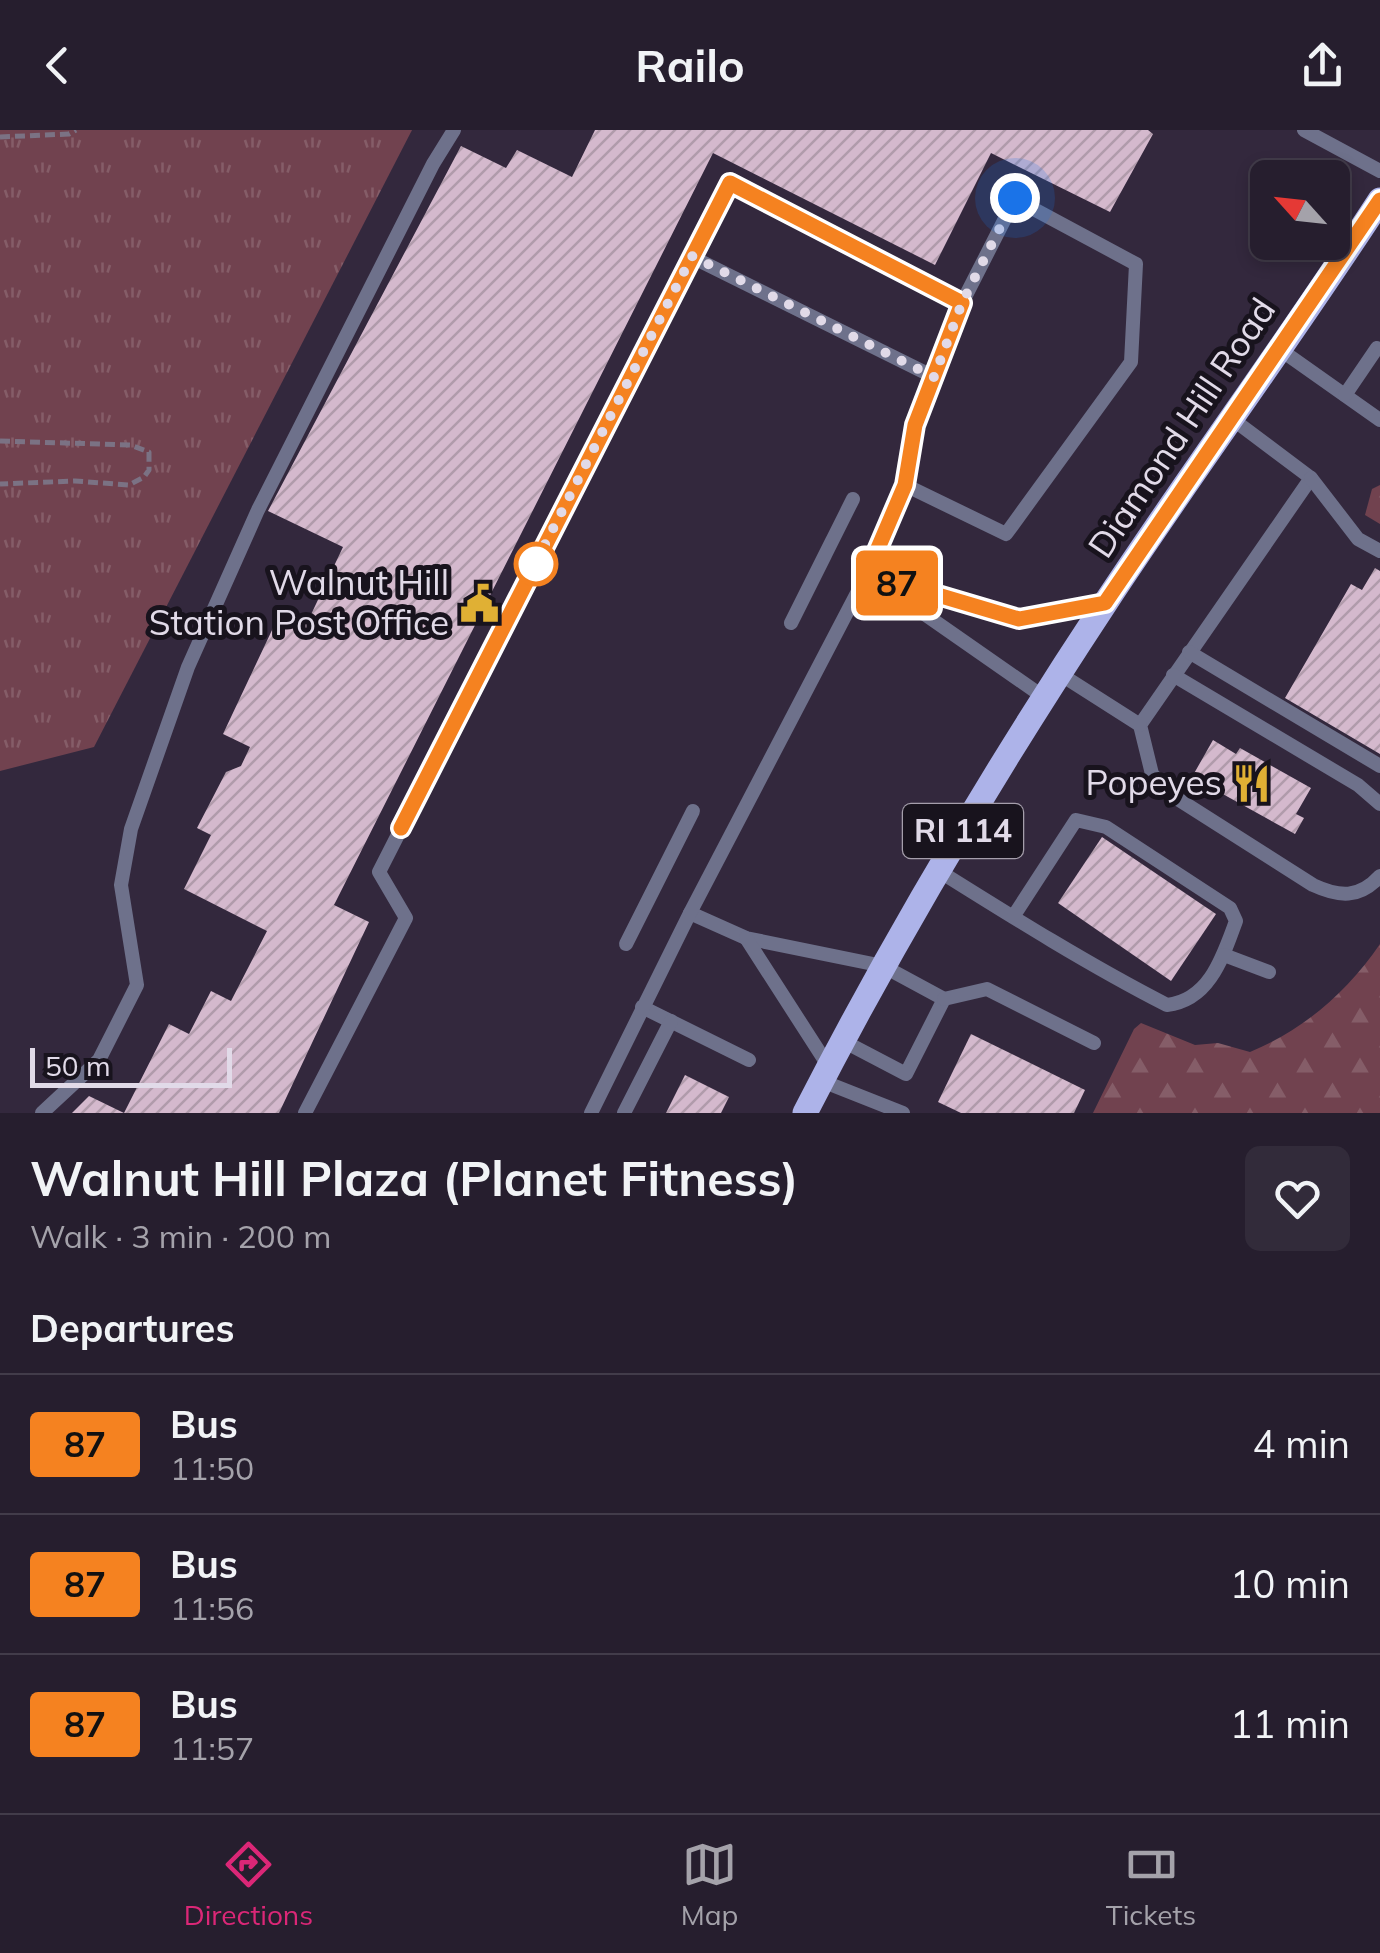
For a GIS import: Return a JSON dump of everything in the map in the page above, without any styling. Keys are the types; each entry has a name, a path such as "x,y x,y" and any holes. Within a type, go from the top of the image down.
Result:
{"main road":[{"name":"Diamond Hill Road","path":"806,1113 883,966 1105,603 1278,348 1376,216"}],"lane":[{"path":"42,1113 99,1060 137,985 121,885 132,829 188,667 258,510 433,164 454,130"},
{"path":"1304,130 1380,171"},
{"path":"306,1113 406,918 379,872 730,183 962,303"},
{"path":"590,1113 867,574 905,485 915,425 962,303 1015,198 1136,264 1132,362 1006,534 905,485"},
{"path":"692,256 934,377"},
{"path":"1278,348 1380,420"},
{"path":"1345,395 1377,348"},
{"path":"1231,418 1311,478 1358,539 1380,551"},
{"path":"1140,725 1311,478"},
{"path":"791,623 853,499"},
{"path":"867,574 1019,619 1105,603"},
{"path":"867,574 1045,698"},
{"path":"1189,652 1380,766"},
{"path":"1060,674 1140,725 1152,774 1170,794 1297,875 1335,894 1352,895 1370,888 1380,876"},
{"path":"1173,675 1358,786 1380,804"},
{"path":"626,944 693,811"},
{"path":"939,871 1013,917 1167,1005 1184,1003 1207,984 1236,921 1230,908 1106,826 1076,820 1013,917"},
{"path":"690,913 746,938 883,966 944,999 987,989 1094,1043"},
{"path":"746,938 826,1074 903,1113"},
{"path":"1224,954 1269,972"},
{"path":"843,1041 906,1074 944,999"},
{"path":"642,1007 749,1060"},
{"path":"624,1113 671,1021"}],"path":[{"path":"0,137 69,134 76,130"},
{"path":"0,441 130,445 149,452 150,461 144,477 130,485 75,481 0,484"}],"green space":[{"path":"0,130 412,130 94,747 0,771"},
{"path":"1380,485 1380,524 1365,515 1372,489"},
{"path":"1380,944 1380,1113 1093,1113 1134,1029 1141,1023 1195,1045 1218,1043 1250,1052 1289,1032 1323,1007 1354,978"}],"building":[{"path":"595,130 1148,130 1153,134 1110,212 991,153 935,265 713,153 334,905 369,922 279,1113 124,1113 169,1024 189,1034 211,991 231,1001 267,931 184,889 211,835 197,828 226,772 241,766 250,747 223,734 281,611 307,623 343,547 268,511 461,146 506,168 517,150 572,177"},
{"path":"1375,568 1380,571 1380,754 1285,698 1351,584 1362,590"},
{"name":"Popeyes","path":"1213,740 1236,754 1240,748 1311,788 1296,814 1304,818 1295,834 1192,777"},
{"path":"1102,837 1216,914 1171,981 1058,903"},
{"path":"971,1034 1085,1090 1074,1113 961,1113 938,1102"},
{"path":"685,1075 729,1097 721,1113 666,1113"},
{"path":"89,1096 124,1113 72,1113"}],"bus line":[{"name":"87","path":"401,828 730,183 962,303 915,425 905,485 867,574 1019,619 1105,603 1380,200"}],"place":[{"name":"Walnut Hill Station Post Office","path":"479,603"},
{"name":"Popeyes","path":"1252,783"}],"route":[{"path":"536,564 532,570 692,256 934,377 962,303 1015,198"}]}
